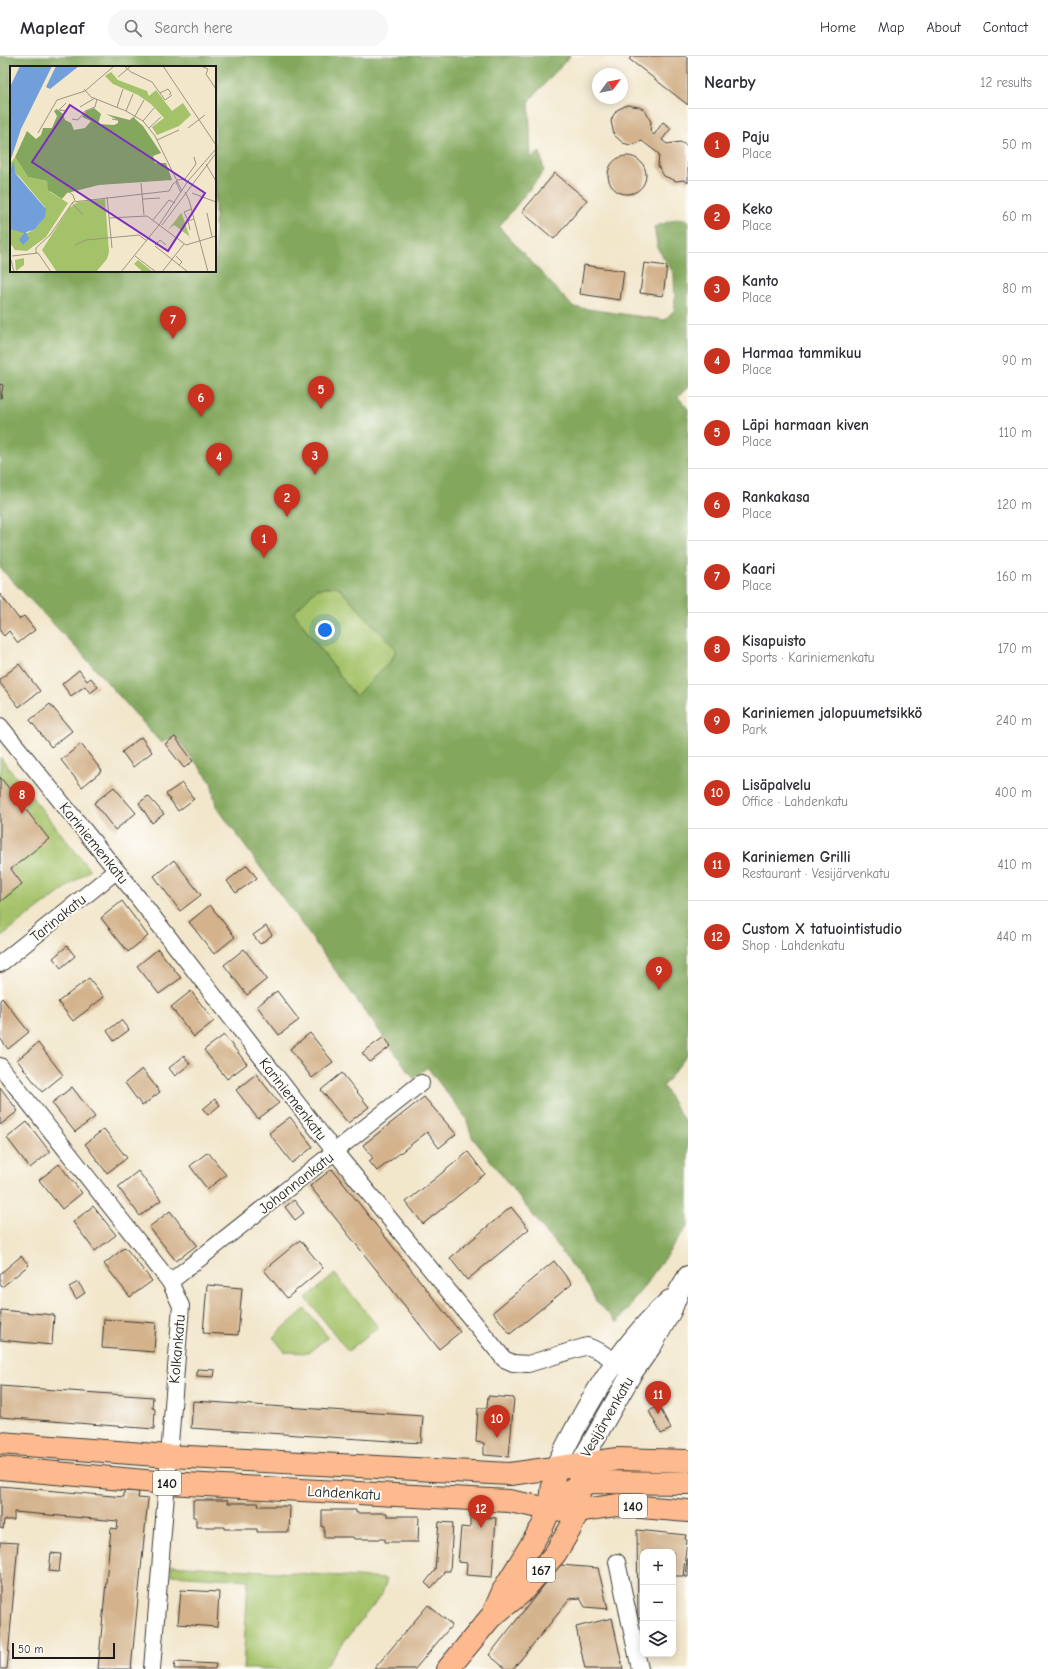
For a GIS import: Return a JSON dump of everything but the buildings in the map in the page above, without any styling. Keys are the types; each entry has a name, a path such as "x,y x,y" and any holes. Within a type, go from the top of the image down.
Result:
{"main road":[{"name":"Lahdenkatu","path":"0,1443 168,1456 510,1474 555,1468 580,1475 618,1459 688,1461"},
{"name":"Lahdenkatu","path":"0,1468 167,1483 509,1502 550,1509 578,1511 617,1505 688,1511"},
{"name":"Vesijärvenkatu","path":"490,1618 504,1589 542,1527 550,1509 555,1468"},
{"name":"Vesijärvenkatu","path":"448,1669 490,1618 521,1593 555,1554 570,1529 578,1511 580,1475"},
{"path":"550,1509 565,1494 580,1475 593,1482 618,1481 688,1483"}],"street":[{"name":"Kariniemenkatu","path":"0,726 116,871 334,1152 504,1359 513,1363 528,1364 587,1346 615,1361 632,1373"},
{"name":"Tarinakatu","path":"0,964 116,871"},
{"name":"Kolkankatu","path":"0,1066 170,1282 180,1306 152,1669"},
{"name":"Johannankatu","path":"170,1282 421,1083"},
{"name":"Vesijärvenkatu","path":"555,1468 585,1409 615,1361 648,1321 683,1284"},
{"name":"Vesijärvenkatu","path":"580,1475 632,1373 652,1345 672,1311 683,1284"},
{"path":"618,1562 640,1669"}],"green space":[{"path":"0,56 570,56 529,101 531,158 540,152 544,171 499,227 573,307 665,320 675,309 674,274 658,249 654,227 679,218 688,220 688,387 678,397 688,409 688,1054 663,1086 688,1127 688,1226 617,1323 596,1301 588,1286 472,1137 466,1118 427,1067 414,1079 216,806 211,782 175,736 161,743 82,654 0,568","holes":["337,586 396,649 392,660 355,696 294,613 316,589"]},
{"path":"337,586 396,649 392,660 355,696 294,613 316,589"},
{"path":"0,757 90,870 0,937"},
{"path":"335,1274 378,1327 348,1351 306,1298"},
{"path":"305,1309 328,1337 308,1353 285,1352 273,1337"},
{"path":"171,1565 387,1579 382,1594 322,1669 243,1669 248,1580 171,1575"}],"place":[{"name":"Kaari","path":"173,339"},
{"name":"Läpi harmaan kiven","path":"321,409"},
{"name":"Rankakasa","path":"201,417"},
{"name":"Kanto","path":"315,475"},
{"name":"Harmaa tammikuu","path":"219,476"},
{"name":"Keko","path":"287,517"},
{"name":"Paju","path":"264,558"},
{"name":"Kisapuisto","path":"22,814"},
{"name":"Kariniemen jalopuumetsikkö","path":"659,990"},
{"name":"Kariniemen Grilli","path":"658,1414"},
{"name":"Lisäpalvelu","path":"497,1438"},
{"name":"Custom X tatuointistudio","path":"481,1528"}]}
